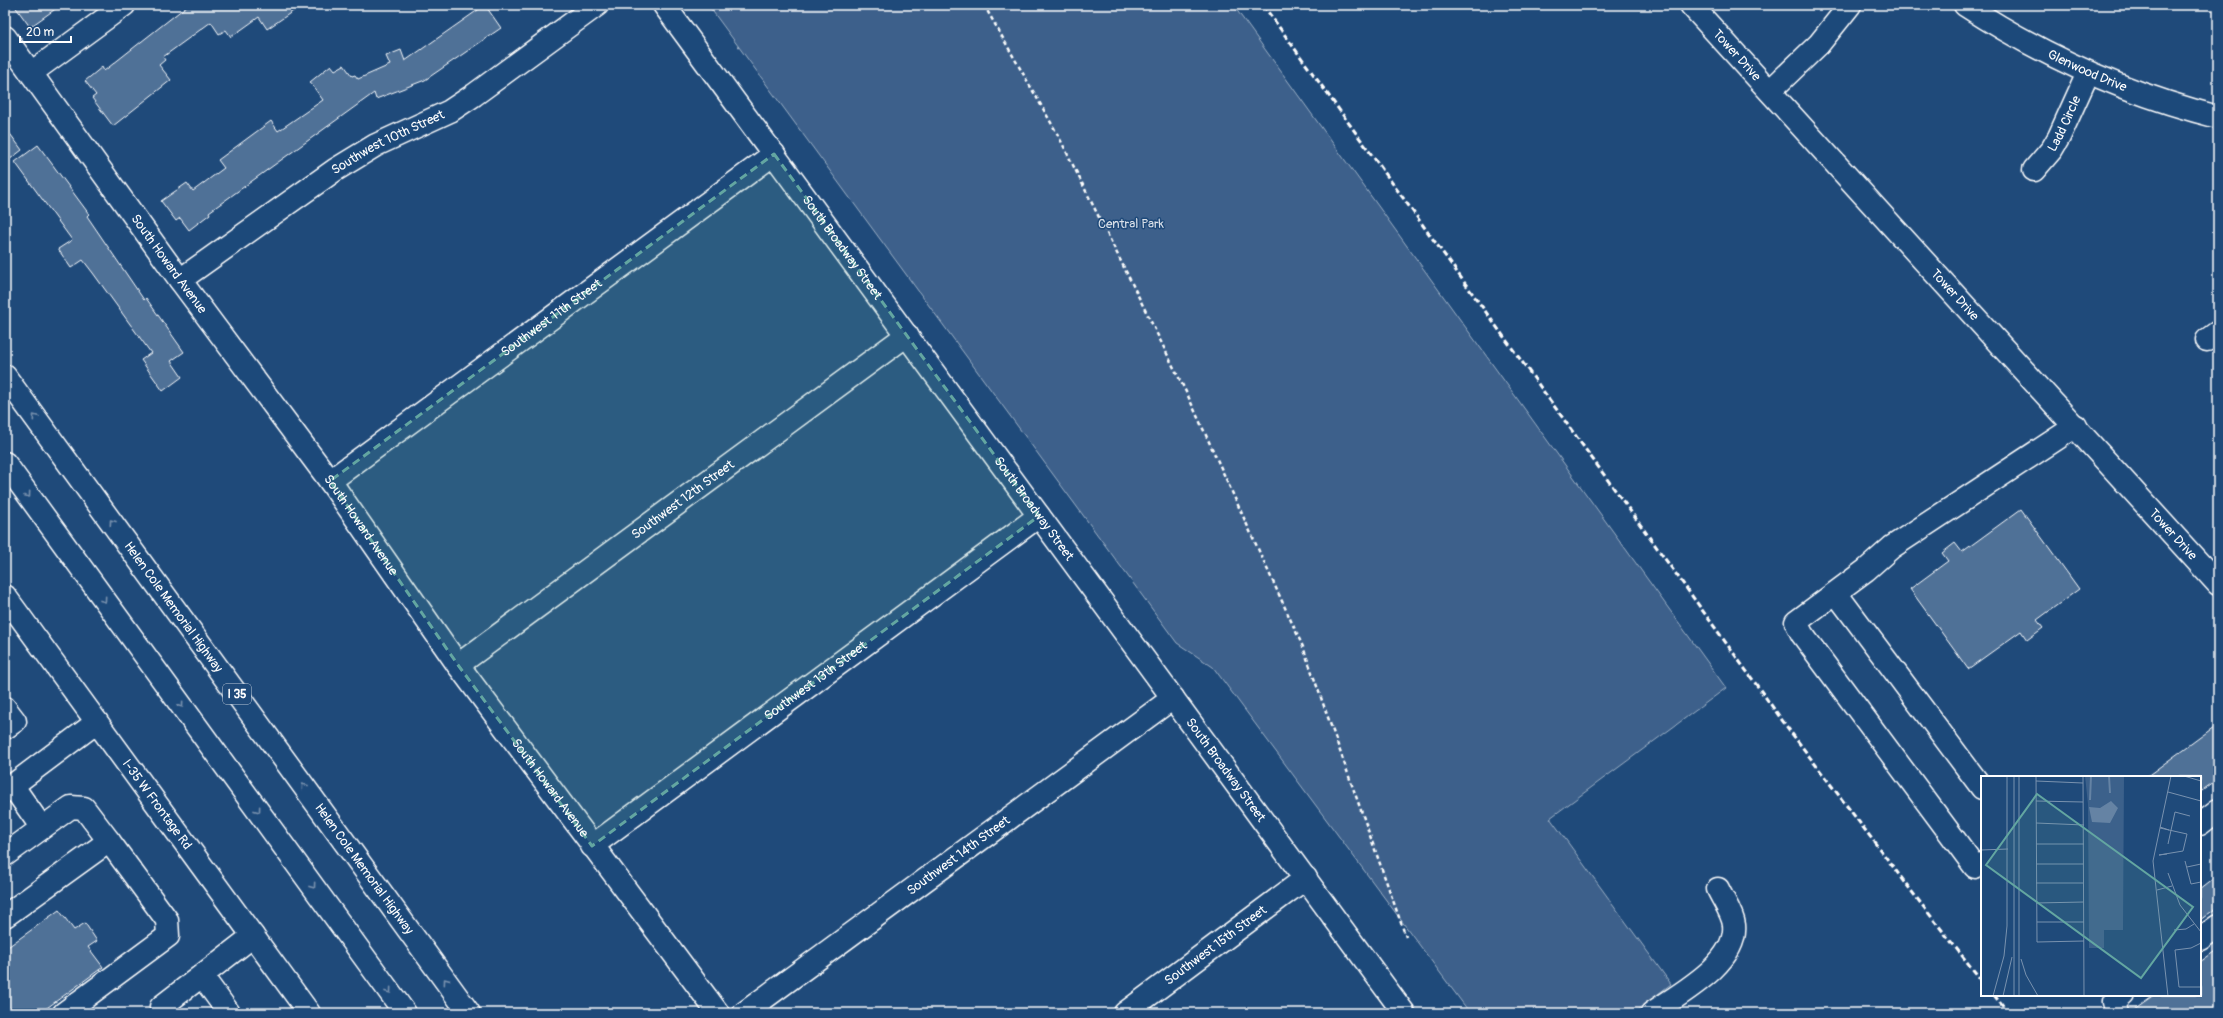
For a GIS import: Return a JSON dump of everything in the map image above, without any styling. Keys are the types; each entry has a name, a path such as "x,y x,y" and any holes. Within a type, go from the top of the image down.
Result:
{"main road":[{"path":"31,73 124,5"},
{"name":"Southwest 10th Street","path":"180,280 334,170 376,145 450,111 597,5"},
{"name":"South Broadway Street","path":"664,5 1404,1013"},
{"name":"Tower Drive","path":"1691,5 2076,426 2218,584"},
{"path":"1770,91 1819,44 1850,5"},
{"name":"Glenwood Drive","path":"1965,5 2044,52 2088,73 2184,108 2218,117"},
{"name":"South Howard Avenue","path":"5,37 180,280 330,481 458,665 718,1013"},
{"name":"Ladd Circle","path":"2034,170 2052,149 2059,137 2088,73"},
{"name":"Southwest 11th Street","path":"330,481 774,154"},
{"name":"Southwest 12th Street","path":"458,665 907,335"},
{"name":"Helen Cole Memorial Highway","path":"5,376 469,1013"},
{"path":"1981,864 1975,867 1802,634 1796,622 1866,570 1892,547 2076,426"},
{"path":"5,463 406,1013"},
{"name":"Southwest 13th Street","path":"592,846 1040,516"},
{"path":"1836,593 1981,787"},
{"name":"I-35 W Frontage Rd","path":"5,596 309,1013"},
{"name":"Southwest 14th Street","path":"744,1013 1173,698"},
{"path":"5,708 15,721 5,728"},
{"path":"42,828 9,788 97,722"},
{"path":"5,855 71,807 84,808 167,920 168,936 64,1013"},
{"path":"2201,823 2218,810"},
{"path":"5,916 109,841"},
{"name":"Southwest 15th Street","path":"1125,1013 1306,878"},
{"path":"1652,1013 1723,960 1731,946 1735,933 1734,923 1718,889"},
{"path":"2201,938 2218,926"},
{"path":"166,1013 161,1007 253,936"},
{"path":"202,976 229,1013"},
{"path":"2117,1013 2114,1002 2122,996"}],"path":[{"path":"984,5 1058,135 1188,396 1303,647 1406,937"}],"highlighted area":[{"path":"774,154 1039,516 592,846 458,665 330,481"}],"green space":[{"name":"Central Park","path":"708,5 1233,5 1726,688 1550,818 1671,984 1633,1013 1470,1013 1213,667 1177,643"}],"building":[{"path":"14,5 61,5 30,27"},
{"path":"188,5 302,5 267,29 259,17 231,37 226,30 219,34 211,22 163,57 165,60 159,65 171,80 113,126 92,98 96,95 85,81 102,67 104,71"},
{"path":"485,5 501,28 425,80 376,99 374,93 209,212 210,214 189,230 180,218 176,221 161,201 187,183 193,191 224,168 218,160 271,121 278,131 323,100 310,82 331,65 335,70 344,65 352,76 355,75 358,79 390,65 386,56 401,50 405,61"},
{"path":"5,127 22,150 5,163"},
{"path":"38,145 89,214 87,216 144,300 146,298 184,352 171,361 182,377 163,391 141,360 151,353 93,273 83,260 71,268 58,249 72,240 15,162"},
{"path":"2021,509 2079,589 2037,620 2043,628 2027,640 2021,631 1968,669 1910,589 1948,561 1942,553 1955,543 1962,552"},
{"path":"2218,724 2218,779 2201,791 2201,776 2147,776"},
{"path":"2218,876 2218,907 2201,919 2201,889"},
{"path":"59,910 74,930 85,923 97,941 88,947 103,967 40,1013 5,1013 5,949"},
{"path":"2218,949 2218,1008 2211,1013 2130,1013 2154,996 2201,996 2201,961"}],"railway":[{"path":"1263,5 1790,731 1919,901 1981,980"},
{"path":"1995,996 2008,1013"}]}
